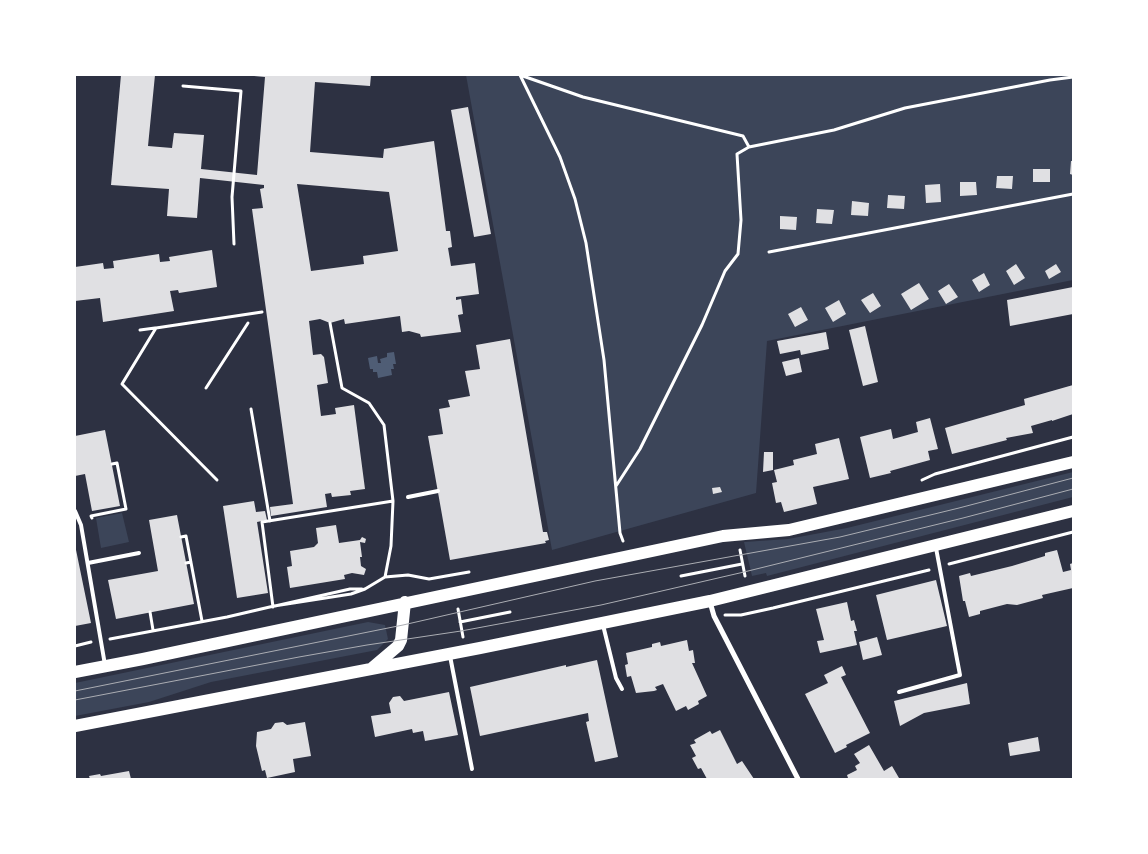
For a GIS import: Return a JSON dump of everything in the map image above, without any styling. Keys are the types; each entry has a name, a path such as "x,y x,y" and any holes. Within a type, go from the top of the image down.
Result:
{"main road":[{"path":"75,672 723,536 789,530 1073,462"},
{"path":"75,726 370,670 710,601 1073,511"},
{"path":"370,670 398,646 401,640 406,602"}],"street":[{"path":"710,601 714,616 798,779"}],"lane":[{"path":"408,497 438,491"},
{"path":"75,511 80,520 105,666"},
{"path":"899,692 960,675 935,546"},
{"path":"88,562 139,554"},
{"path":"602,623 616,678 622,689"},
{"path":"449,654 472,769"}],"path":[{"path":"520,75 583,97 743,136 750,147"},
{"path":"520,75 560,157 575,199 586,242 604,360 620,533 625,546"},
{"path":"616,486 640,449 702,325 725,271 738,254 741,220 737,154 750,147 834,130 904,108 1073,77"},
{"path":"183,86 241,90 232,197 234,244"},
{"path":"768,252 1073,194"},
{"path":"140,330 262,312"},
{"path":"206,388 248,323"},
{"path":"330,323 342,388 369,403 384,425 393,501 391,546 385,577"},
{"path":"156,328 122,384 217,480"},
{"path":"251,409 270,521"},
{"path":"93,525 91,516 126,509 117,463 112,464"},
{"path":"273,607 262,522 377,505 408,497"},
{"path":"714,616 741,615 768,609 1073,532"},
{"path":"181,537 186,536 191,562 192,581 202,621"},
{"path":"733,548 740,547 746,579"},
{"path":"186,563 191,562"},
{"path":"681,576 742,564"},
{"path":"447,593 453,575"},
{"path":"764,588 768,609"},
{"path":"75,646 273,607 279,604 350,589 365,589"},
{"path":"457,604 463,638 477,636 480,648"},
{"path":"150,612 153,630"},
{"path":"460,622 510,612"}],"shaded area":[{"path":"466,75 1073,75 1073,280 767,341 756,493 552,550"},
{"path":"394,352 396,364 393,364 394,369 391,369 392,375 378,378 377,372 373,372 373,369 370,369 368,358 377,356 378,363 381,363 380,359 387,357 387,353"},
{"path":"1073,472 1073,497 767,576 766,573 752,576 744,542 788,539 847,528"},
{"path":"122,513 129,542 101,548 96,518"},
{"path":"368,622 385,625 388,639 377,650 211,682 149,702 75,716 75,683"}],"building":[{"path":"121,75 155,75 148,146 172,148 174,133 204,135 201,169 257,175 265,77 254,75 371,75 370,86 315,82 310,152 383,158 384,149 434,141 446,231 450,231 452,247 448,248 451,266 475,263 479,294 456,297 456,300 461,299 463,314 458,315 461,332 421,337 420,334 409,331 402,332 400,316 345,324 344,319 330,323 320,319 309,321 313,355 321,354 324,357 328,383 317,385 321,416 336,414 335,408 354,405 365,489 350,491 351,495 332,497 331,493 325,494 327,507 271,516 270,507 293,504 252,209 263,208 260,189 264,188 264,185 200,178 197,218 167,216 169,189 111,185","holes":["297,184 389,192 398,251 363,256 364,264 311,271"]},
{"path":"468,107 491,234 474,237 451,110"},
{"path":"1071,161 1073,161 1073,175 1070,174"},
{"path":"1033,169 1050,169 1050,182 1033,182"},
{"path":"997,176 1013,176 1012,189 996,188"},
{"path":"960,182 976,182 977,195 960,196"},
{"path":"940,184 941,202 926,203 925,185"},
{"path":"888,195 905,196 904,209 887,208"},
{"path":"852,201 869,203 868,216 851,215"},
{"path":"817,209 834,210 832,224 816,223"},
{"path":"780,216 797,217 796,230 780,229"},
{"path":"212,250 217,287 179,293 178,290 170,291 174,311 103,322 100,298 75,301 75,267 103,263 104,269 114,268 113,261 159,254 160,262 170,261 169,257"},
{"path":"1016,264 1025,278 1014,285 1006,271"},
{"path":"1056,264 1061,272 1049,279 1045,271"},
{"path":"984,273 990,285 979,292 972,280"},
{"path":"919,283 929,299 911,310 901,294"},
{"path":"949,284 958,297 946,304 938,291"},
{"path":"1073,287 1073,314 1010,326 1007,300"},
{"path":"873,293 881,306 870,313 861,300"},
{"path":"839,300 846,314 833,322 825,308"},
{"path":"801,307 808,320 795,327 788,314"},
{"path":"865,326 878,382 863,386 849,330"},
{"path":"826,332 829,349 801,355 800,350 780,354 777,341"},
{"path":"510,339 543,532 547,532 549,540 545,541 546,543 450,560 428,436 443,434 439,409 450,407 448,400 470,396 465,371 480,369 476,345"},
{"path":"799,358 802,372 786,376 782,362"},
{"path":"1073,385 1073,414 1031,426 1033,433 1006,438 1007,440 952,454 945,428 1025,405 1024,399"},
{"path":"930,418 938,449 928,451 930,460 870,478 860,437 891,429 893,439 918,432 916,422"},
{"path":"105,430 120,506 92,511 85,474 75,476 75,436"},
{"path":"839,438 849,479 813,487 817,504 784,512 781,502 776,503 772,483 777,482 774,470 794,465 793,460 817,454 815,444"},
{"path":"764,452 773,452 773,470 763,472"},
{"path":"720,487 722,492 713,494 712,488"},
{"path":"254,501 256,512 265,511 267,520 257,522 268,593 237,598 223,506"},
{"path":"177,515 194,604 116,619 108,580 158,571 149,520"},
{"path":"336,525 339,543 360,540 362,537 366,539 365,543 360,542 361,566 366,569 364,575 352,573 344,575 345,579 290,588 287,567 292,566 290,551 314,547 318,543 316,528"},
{"path":"75,545 91,623 75,626"},
{"path":"1057,550 1063,572 1071,570 1070,564 1073,563 1073,588 1042,595 1043,598 1017,605 1007,604 980,611 980,614 969,617 965,601 963,601 959,576 970,573 971,576 1012,566 1045,556 1045,553"},
{"path":"936,580 947,626 887,640 876,595"},
{"path":"847,602 851,621 854,620 857,631 854,631 857,645 820,653 817,641 824,640 816,609"},
{"path":"877,637 882,655 863,660 859,642"},
{"path":"687,640 689,651 693,650 695,663 692,663 707,696 698,701 699,704 688,710 686,706 676,711 663,684 655,687 657,690 654,691 636,693 631,676 627,677 625,665 628,664 626,653 652,647 652,644 660,642 661,646"},
{"path":"597,660 618,757 595,762 586,722 589,721 588,713 480,736 470,687 566,665 566,667"},
{"path":"842,666 846,675 841,677 870,733 835,753 805,694 828,683 824,675"},
{"path":"967,683 970,704 924,713 900,726 894,701"},
{"path":"449,692 458,735 425,741 423,731 413,733 412,729 375,737 371,716 391,713 389,703 393,697 400,696 404,701"},
{"path":"283,722 287,725 305,722 311,756 293,759 295,772 267,778 265,770 262,771 256,746 257,732 271,729 275,723"},
{"path":"720,730 737,764 742,761 754,779 707,779 701,768 698,769 692,758 696,756 690,745 696,743 694,740 710,731 712,734"},
{"path":"1038,737 1040,751 1010,756 1008,743"},
{"path":"869,745 884,771 892,766 899,778 846,779 848,778 847,775 857,770 855,766 860,763 854,754"},
{"path":"129,771 131,779 90,779 89,776 100,774 101,776"}],"tram line":[{"path":"75,691 403,625 595,581 840,537 1073,478"},
{"path":"75,700 299,657 461,631 601,605 744,572 1073,489"}]}
